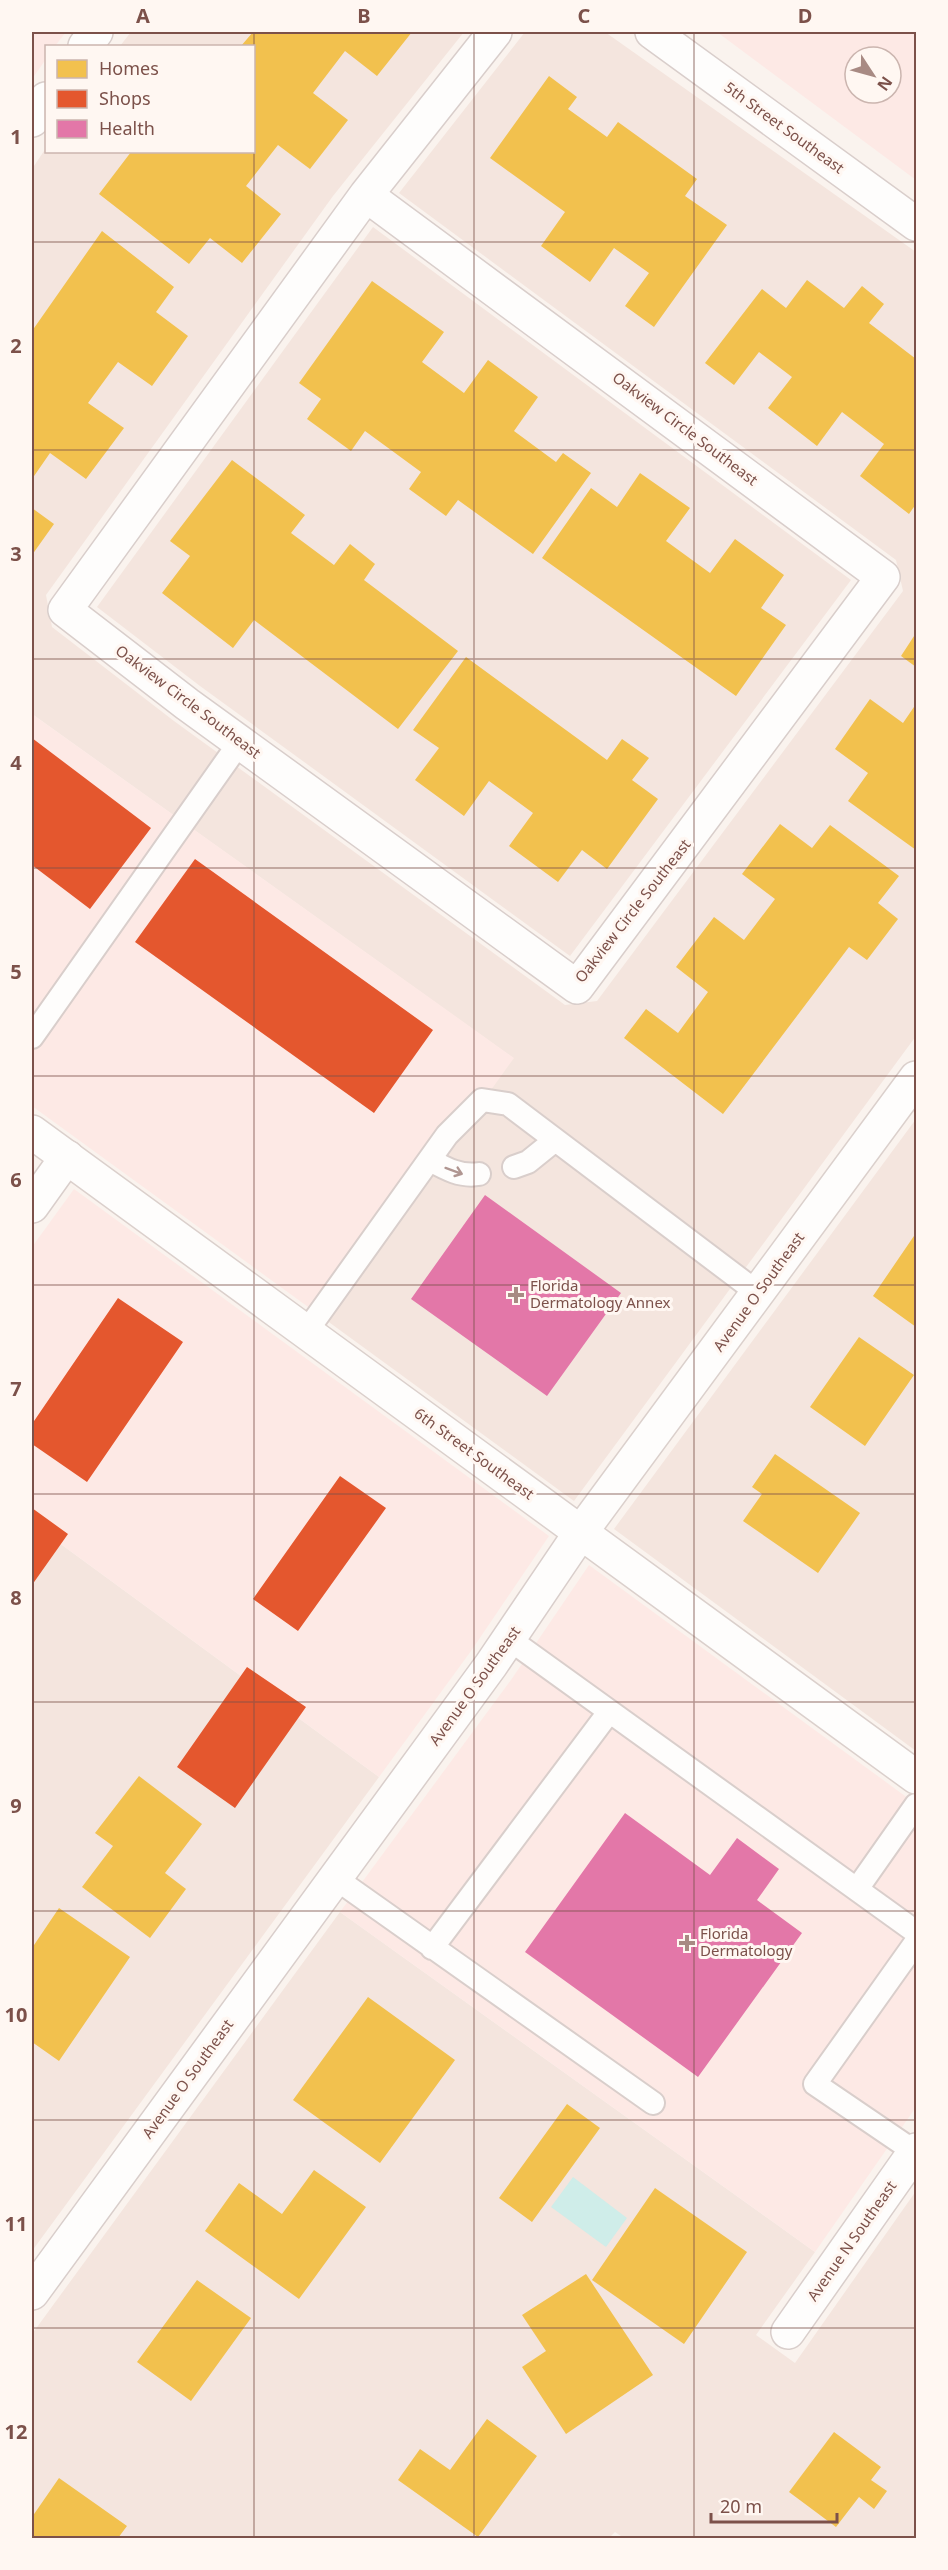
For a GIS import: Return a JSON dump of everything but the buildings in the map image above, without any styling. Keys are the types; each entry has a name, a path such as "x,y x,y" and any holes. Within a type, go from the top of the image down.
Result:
{"street":[{"path":"86,45 96,32"},
{"name":"Oakview Circle Southeast","path":"366,195 883,577 577,987 240,742 65,610 366,195 495,32"},
{"name":"5th Street Southeast","path":"652,32 916,224"},
{"path":"32,120 45,100"},
{"name":"Avenue O Southeast","path":"32,2293 509,1639 581,1532 916,1078"},
{"name":"6th Street Southeast","path":"32,1132 916,1777"},
{"path":"32,1206 67,1157"},
{"name":"Avenue N Southeast","path":"788,2332 916,2151"}],"lane":[{"path":"32,1037 240,742"},
{"path":"306,1332 447,1135 482,1100 508,1104 758,1293"},
{"path":"514,1167 528,1162 554,1141"},
{"path":"430,1160 447,1170 468,1176 479,1174"},
{"path":"509,1639 916,1932"},
{"path":"432,1948 609,1712"},
{"path":"856,1889 916,1805"},
{"path":"335,1878 653,2103"},
{"path":"916,1942 815,2084 916,2151"}],"shaded area":[{"path":"32,32 66,32 56,45 45,45 45,60 32,79"},
{"path":"131,32 464,32 333,196 46,595 52,627 174,721 565,1005 597,1001 903,591 896,560 399,193 525,32 605,32 916,252 916,1036 574,1501 326,1320 513,1058 32,714 32,169 45,150 45,153 255,153 255,45 121,45"},
{"path":"717,32 916,32 916,180"},
{"path":"373,227 851,580 570,956 200,686 97,607"},
{"path":"32,714 514,1058 326,1320 32,1106"},
{"path":"916,1119 916,1751 614,1529"},
{"path":"74,1189 549,1536 471,1651 379,1777 32,1523 32,1247"},
{"path":"32,1523 379,1777 32,2251"},
{"path":"589,1565 916,1804 916,2107 815,2252 340,1912 511,1680"},
{"path":"340,1912 815,2252 756,2335 795,2363 916,2191 916,2538 624,2538 615,2532 609,2538 32,2538 32,2334"}],"water":[{"path":"573,2177 627,2218 606,2247 551,2207"}],"place":[{"name":"Florida Dermatology Annex","path":"516,1295"},
{"name":"Florida Dermatology","path":"687,1943"}]}
